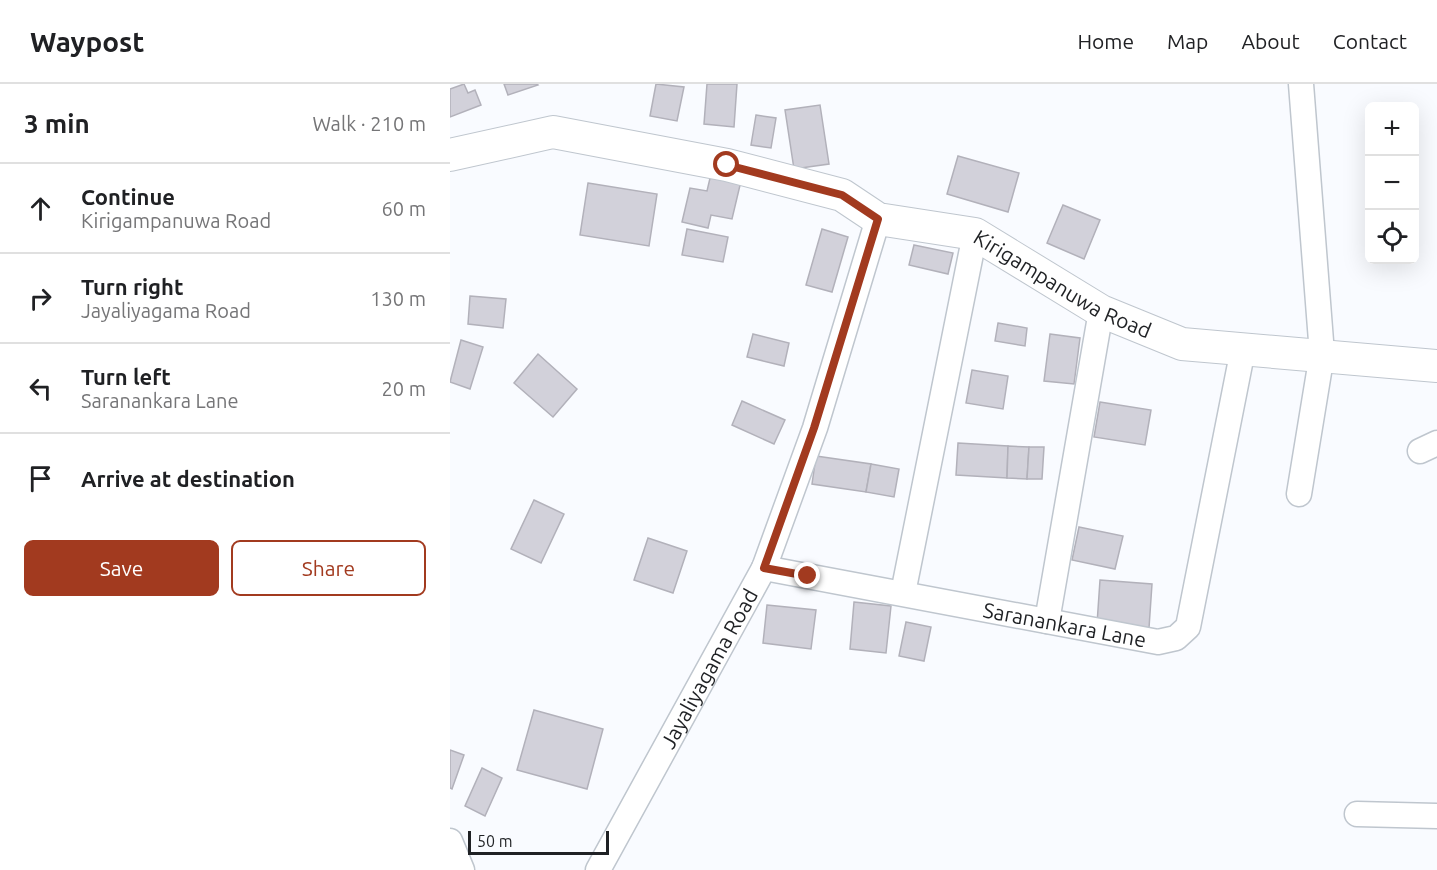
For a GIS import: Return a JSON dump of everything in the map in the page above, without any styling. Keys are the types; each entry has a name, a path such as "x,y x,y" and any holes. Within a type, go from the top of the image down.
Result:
{"main road":[{"name":"Kirigampanuwa Road","path":"450,155 553,132 727,165 842,195 878,219 975,234 1101,311 1182,344 1322,354 1437,366"}],"street":[{"path":"1299,494 1322,354 1301,84"},
{"name":"Jayaliyagama Road","path":"598,870 764,568 814,428 878,219"},
{"path":"903,593 975,234"},
{"path":"1047,621 1101,311"},
{"name":"Saranankara Lane","path":"764,568 1158,642 1176,638 1188,627 1243,349"},
{"path":"1357,814 1437,816"},
{"path":"450,841 462,870"}],"building":[{"path":"464,84 468,93 475,90 481,105 450,117 450,89"},
{"path":"504,84 537,84 538,85 508,95"},
{"path":"656,84 684,87 677,121 650,116"},
{"path":"707,84 737,84 734,127 704,124"},
{"path":"820,105 829,164 794,169 785,110"},
{"path":"756,115 776,118 771,148 751,145"},
{"path":"958,156 1019,173 1008,212 947,194"},
{"path":"711,174 741,181 732,219 711,215 708,228 682,222 690,188 707,191"},
{"path":"588,183 657,194 649,246 580,235"},
{"path":"1063,205 1100,220 1084,259 1047,243"},
{"path":"687,229 728,237 723,262 682,255"},
{"path":"822,229 848,237 832,292 806,285"},
{"path":"914,245 953,253 948,274 909,265"},
{"path":"470,296 506,299 503,328 468,324"},
{"path":"998,323 1027,328 1025,346 995,341"},
{"path":"753,334 789,343 784,366 747,357"},
{"path":"1050,334 1080,338 1074,384 1044,381"},
{"path":"461,340 483,347 470,389 450,382"},
{"path":"538,354 577,389 553,417 514,383"},
{"path":"972,370 1008,376 1003,409 966,403"},
{"path":"742,401 785,420 774,444 732,425"},
{"path":"1100,402 1151,410 1145,445 1094,437"},
{"path":"958,443 1008,446 1007,478 956,475"},
{"path":"1008,446 1029,447 1027,479 1007,478"},
{"path":"1029,447 1044,447 1042,479 1027,479"},
{"path":"816,456 871,464 866,492 812,484"},
{"path":"871,464 899,469 894,497 866,492"},
{"path":"534,500 564,514 541,563 511,549"},
{"path":"1079,527 1123,536 1115,569 1072,560"},
{"path":"648,538 687,551 673,593 634,580"},
{"path":"1100,580 1152,584 1149,628 1097,624"},
{"path":"854,602 891,606 886,653 850,649"},
{"path":"767,605 816,610 811,649 763,643"},
{"path":"906,622 931,627 924,661 899,656"},
{"path":"534,710 603,729 587,789 517,770"},
{"path":"450,750 464,755 452,789 450,788"},
{"path":"482,768 502,778 485,816 465,806"}],"route":[{"path":"727,165 842,195 878,219 814,428 764,568 808,576"}]}
